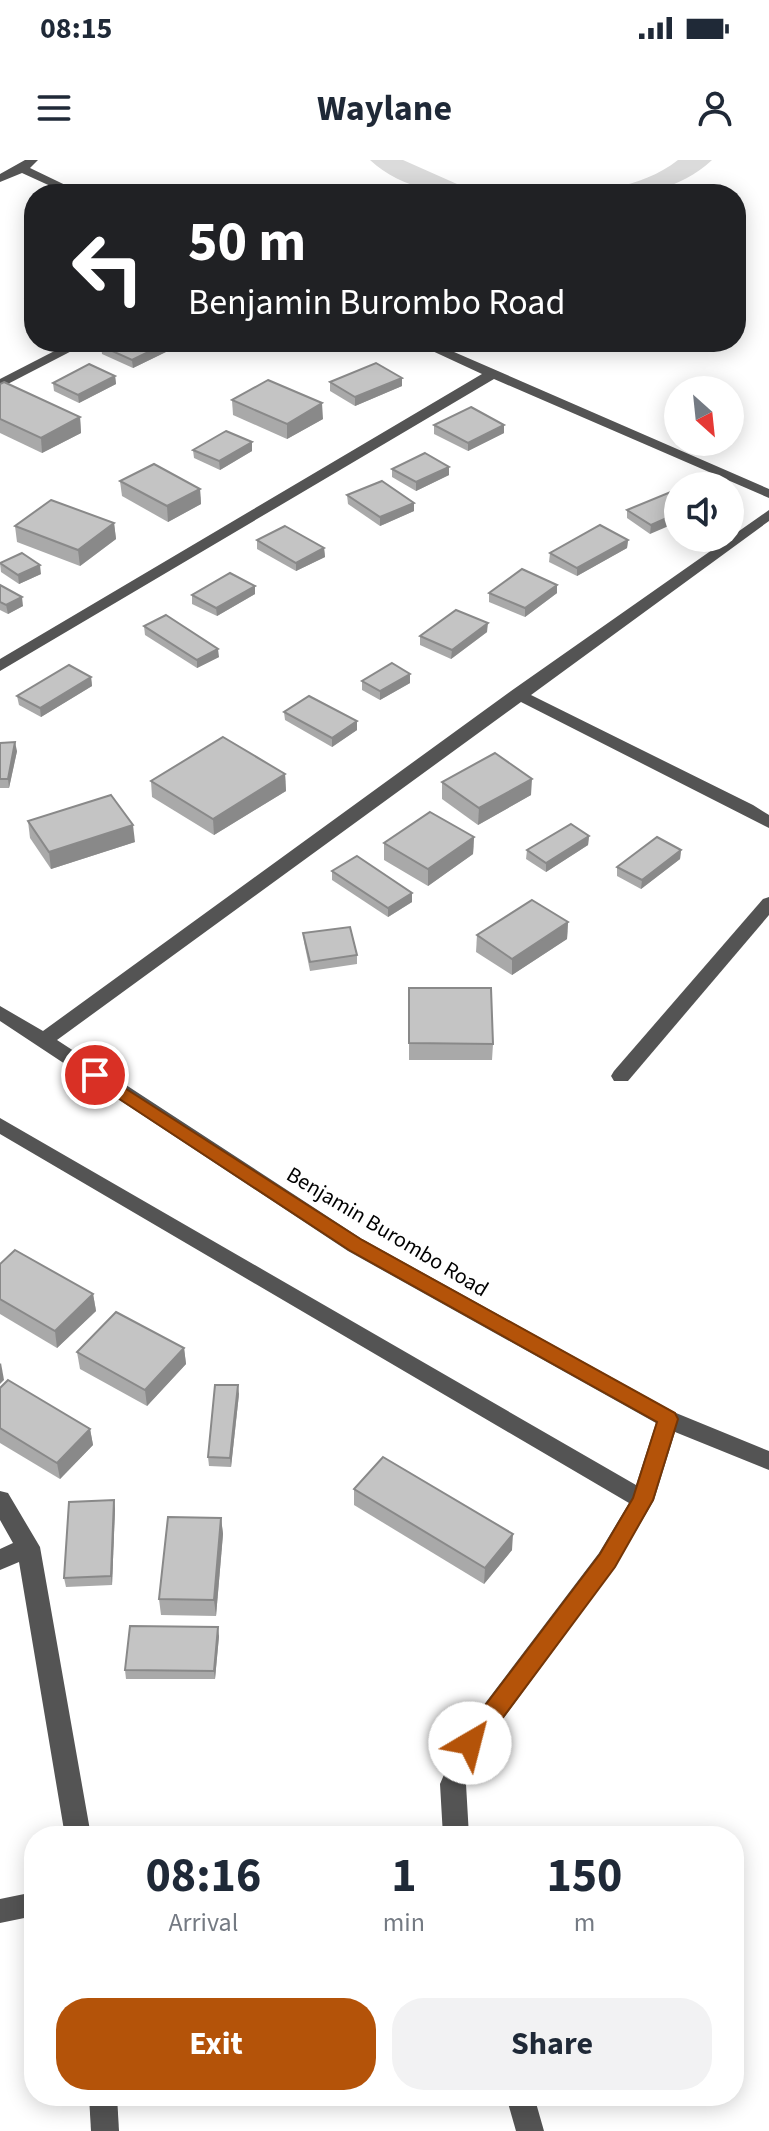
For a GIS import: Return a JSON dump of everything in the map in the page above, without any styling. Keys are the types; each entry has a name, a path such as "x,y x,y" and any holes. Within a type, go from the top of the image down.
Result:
{"street":[{"path":"0,178 27,164 61,184"},
{"path":"0,384 62,352"},
{"path":"444,352 769,494"},
{"path":"0,666 494,373"},
{"path":"43,1041 769,514"},
{"path":"517,694 747,809 769,823"},
{"path":"621,1076 769,903"},
{"name":"Benjamin Burombo Road","path":"0,1012 355,1245 668,1419 769,1461"},
{"path":"0,1125 643,1500"},
{"path":"455,1826 453,1784 470,1743 607,1560 643,1500 668,1419"},
{"path":"0,1500 28,1547 76,1826"},
{"path":"0,1560 28,1547"},
{"path":"0,1911 24,1906"},
{"path":"104,2106 105,2131"},
{"path":"523,2106 530,2131"}],"shaded area":[{"path":"370,160 403,160 457,184 410,184 388,174"},
{"path":"678,160 712,160 673,184 631,184"}],"building":[{"path":"114,352 148,352 132,360"},
{"path":"376,363 402,378 355,397 330,382"},
{"path":"89,364 115,376 78,395 53,383"},
{"path":"268,380 322,403 287,424 232,400"},
{"path":"4,382 80,417 41,438 0,419 0,384"},
{"path":"471,407 504,425 468,443 434,425"},
{"path":"226,431 252,442 219,461 193,450"},
{"path":"425,453 449,467 416,482 392,469"},
{"path":"154,464 200,489 167,506 120,481"},
{"path":"382,481 414,503 380,517 347,495"},
{"path":"664,495 664,519 651,525 627,510"},
{"path":"51,500 114,523 78,550 15,526"},
{"path":"600,525 628,540 577,568 550,553"},
{"path":"285,526 324,548 296,563 257,540"},
{"path":"22,553 40,565 18,575 0,563"},
{"path":"522,569 557,585 525,608 489,593"},
{"path":"230,573 255,586 216,608 192,595"},
{"path":"0,585 22,597 6,605 0,602"},
{"path":"456,610 488,623 452,650 420,636"},
{"path":"166,615 218,649 197,660 144,626"},
{"path":"392,663 410,674 380,691 362,681"},
{"path":"69,665 91,677 40,708 17,696"},
{"path":"309,696 357,721 332,738 284,712"},
{"path":"223,737 285,774 213,819 151,781"},
{"path":"15,742 8,779 0,779 0,743"},
{"path":"495,753 532,779 479,808 442,782"},
{"path":"111,795 133,825 49,852 28,821"},
{"path":"430,812 474,837 428,869 384,843"},
{"path":"571,824 589,836 546,863 527,850"},
{"path":"657,837 681,850 642,880 617,867"},
{"path":"357,856 412,893 388,908 332,871"},
{"path":"532,900 568,922 512,959 477,935"},
{"path":"350,927 357,955 310,962 303,933"},
{"path":"409,988 491,988 493,1044 409,1043"},
{"path":"15,1250 93,1294 55,1331 0,1299 0,1264"},
{"path":"116,1312 184,1348 145,1390 77,1352"},
{"path":"8,1380 90,1429 57,1463 0,1428 0,1388"},
{"path":"215,1385 238,1385 230,1458 208,1457"},
{"path":"383,1457 513,1534 485,1568 354,1489"},
{"path":"114,1500 111,1576 64,1578 69,1502"},
{"path":"168,1517 221,1518 214,1600 159,1599"},
{"path":"130,1626 218,1627 214,1671 125,1670"}],"route":[{"path":"95,1075 355,1245 668,1419 643,1500 607,1560 470,1743"}]}
